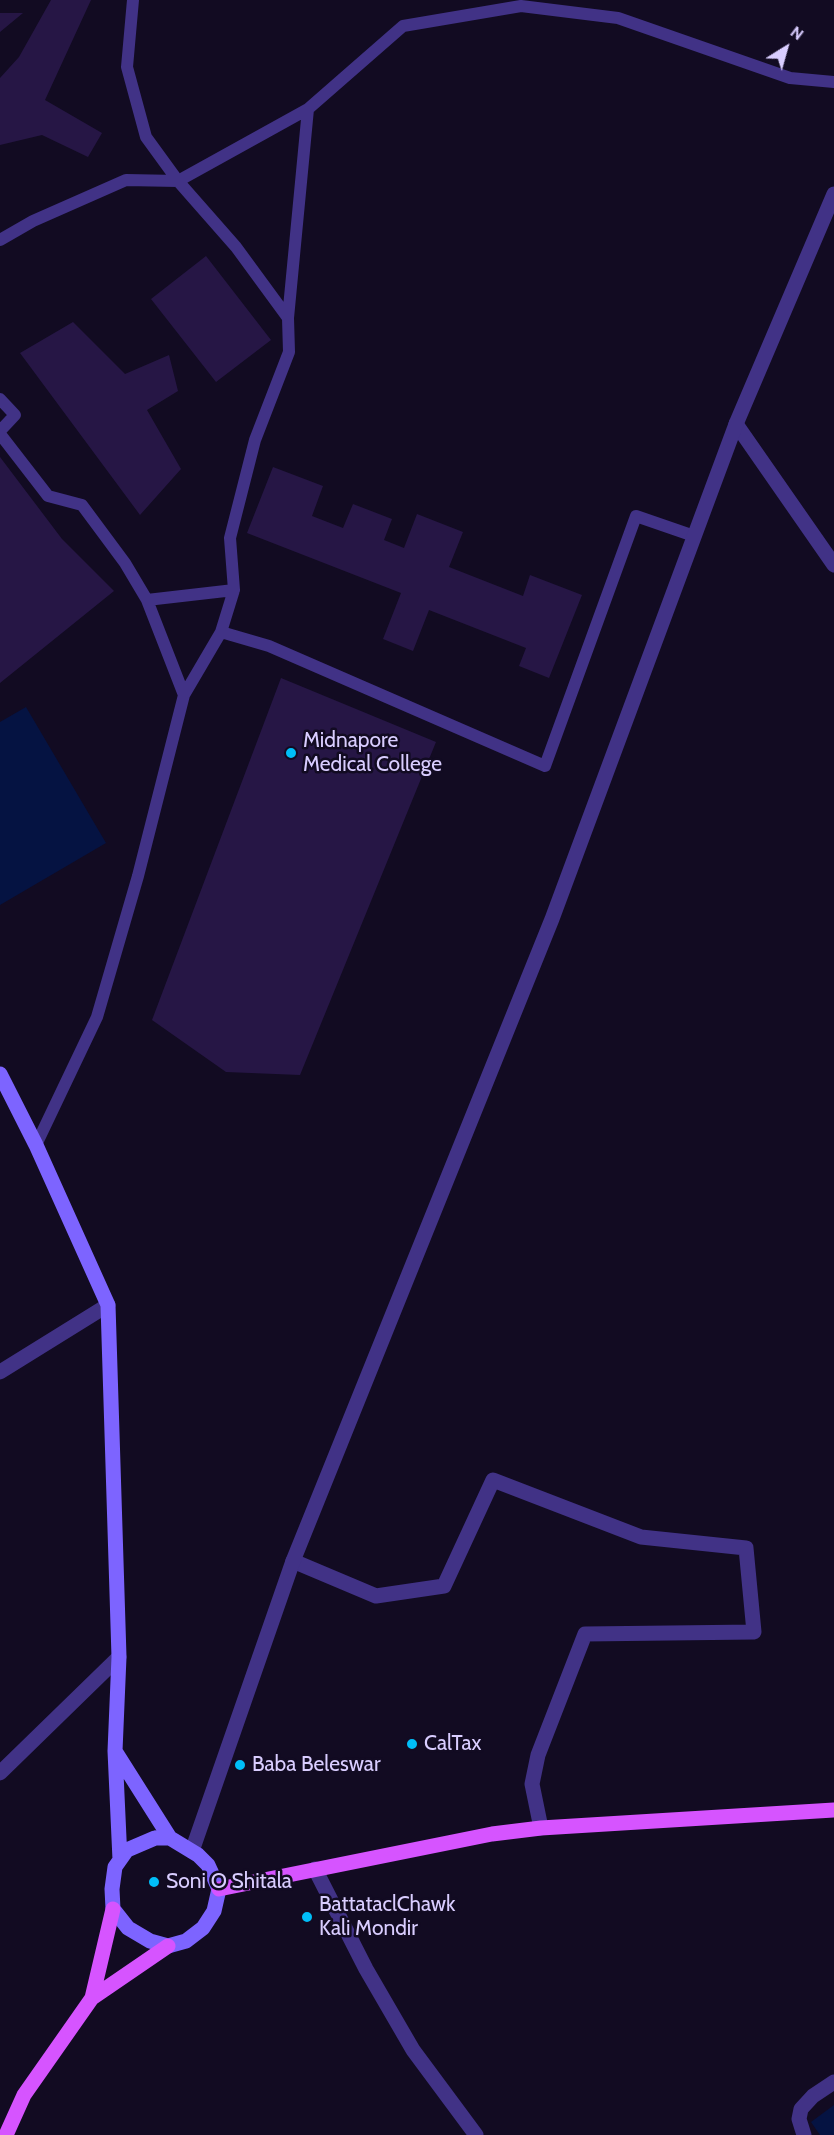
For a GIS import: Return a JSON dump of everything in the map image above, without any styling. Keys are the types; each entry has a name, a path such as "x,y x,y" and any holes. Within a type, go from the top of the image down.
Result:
{"main road":[{"path":"0,1074 36,1145 108,1305 119,1657 115,1751 120,1860"},
{"path":"6,2135 24,2094 93,1998 168,1946 186,1941 202,1928 214,1911 219,1889 208,1865 192,1851 170,1838 115,1751"},
{"path":"219,1889 492,1834 541,1828 834,1810"},
{"path":"93,1998 113,1910 115,1867 127,1850 140,1842 155,1838 170,1838"},
{"path":"113,1910 128,1928 150,1941 168,1946"}],"street":[{"path":"192,1851 293,1561 552,919 736,424 834,194"},
{"path":"736,424 834,565"},
{"path":"0,1371 108,1305"},
{"path":"293,1561 376,1596 444,1586 493,1479 641,1537 746,1548 754,1632 585,1634 538,1755 532,1784 541,1828"},
{"path":"0,1773 119,1657"},
{"path":"315,1869 366,1969 413,2050 476,2135"},
{"path":"804,2135 799,2119 801,2109 813,2096 834,2082"}],"lane":[{"path":"133,0 127,67 146,137 178,181 236,247 288,318"},
{"path":"0,240 33,221 126,180 178,181 308,109 403,26 521,6 618,18 790,78 834,82"},
{"path":"36,1145 98,1017 138,876 183,695 221,632 234,590 230,538 255,440 289,352 288,318 308,109"},
{"path":"0,399 15,415 0,432 48,496 82,505 125,563 147,600 183,695"},
{"path":"221,632 269,646 545,766 636,516 694,536"},
{"path":"147,600 234,590"}],"shaded area":[{"path":"26,707 106,843 0,905 0,722"},
{"path":"834,2105 834,2135 820,2135 811,2122"}],"building":[{"path":"51,0 91,0 45,100 102,133 88,157 42,135 0,145 0,78 19,57"},
{"path":"0,13 23,13 0,32"},
{"path":"206,256 271,340 216,382 151,299"},
{"path":"73,322 125,374 169,355 178,391 147,410 181,469 140,515 20,353"},
{"path":"0,457 62,539 114,591 0,683"},
{"path":"273,467 323,486 312,516 343,528 353,504 392,519 384,540 404,548 417,514 463,532 449,567 523,596 530,575 582,595 549,678 519,666 526,648 429,610 413,651 383,639 401,593 247,533"},
{"path":"281,678 436,742 300,1075 226,1072 152,1020"}],"place":[{"name":"Midnapore Medical College","path":"291,753"},
{"name":"CalTax","path":"412,1744"},
{"name":"Baba Beleswar","path":"240,1765"},
{"name":"Soni O Shitala","path":"154,1882"},
{"name":"BattataclChawk Kali Mondir","path":"307,1917"}]}
